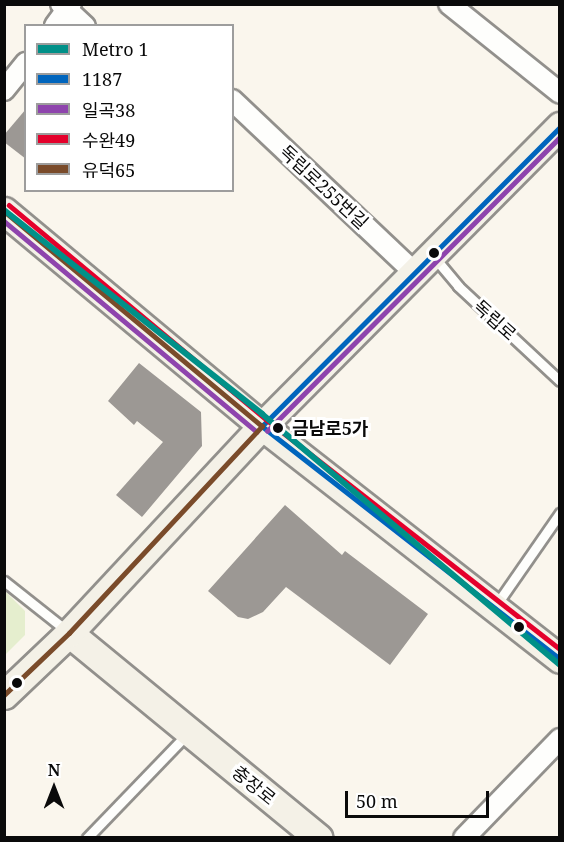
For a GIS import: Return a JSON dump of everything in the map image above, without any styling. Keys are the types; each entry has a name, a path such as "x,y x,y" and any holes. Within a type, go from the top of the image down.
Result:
{"street":[{"path":"449,4 560,93"},
{"path":"63,11 82,24"},
{"path":"4,90 24,65"},
{"name":"독립로255번길","path":"234,102 424,264"},
{"path":"4,695 69,633 262,426 560,126"},
{"path":"4,211 262,426 560,659"},
{"name":"충장로","path":"69,633 319,837"},
{"path":"464,837 560,739"}],"lane":[{"name":"독립로","path":"424,264 458,286 560,381"},
{"path":"494,608 560,513"},
{"path":"4,581 69,633"},
{"path":"87,837 189,732"}],"green space":[{"path":"5,591 25,611 25,635 5,655"}],"building":[{"path":"24,111 24,157 4,142 4,135"},
{"path":"139,363 201,412 202,446 142,517 116,495 163,442 137,421 134,425 108,401"},
{"path":"285,505 342,555 345,551 428,614 390,665 286,587 263,612 248,619 238,617 208,591"}],"metro line":[{"name":"1","path":"4,210 262,414 560,665"}],"transit line":[{"name":"1187","path":"262,426 560,127"},
{"name":"일곡38","path":"267,431 560,137"},
{"name":"수완49","path":"9,205 267,420 560,649"},
{"name":"유덕65","path":"4,211 262,426"},
{"name":"일곡38","path":"4,221 257,432"},
{"name":"1187","path":"262,426 560,659"},
{"name":"유덕65","path":"4,695 69,633 262,426"}],"place":[{"name":"금남로5가","path":"278,428"}]}
